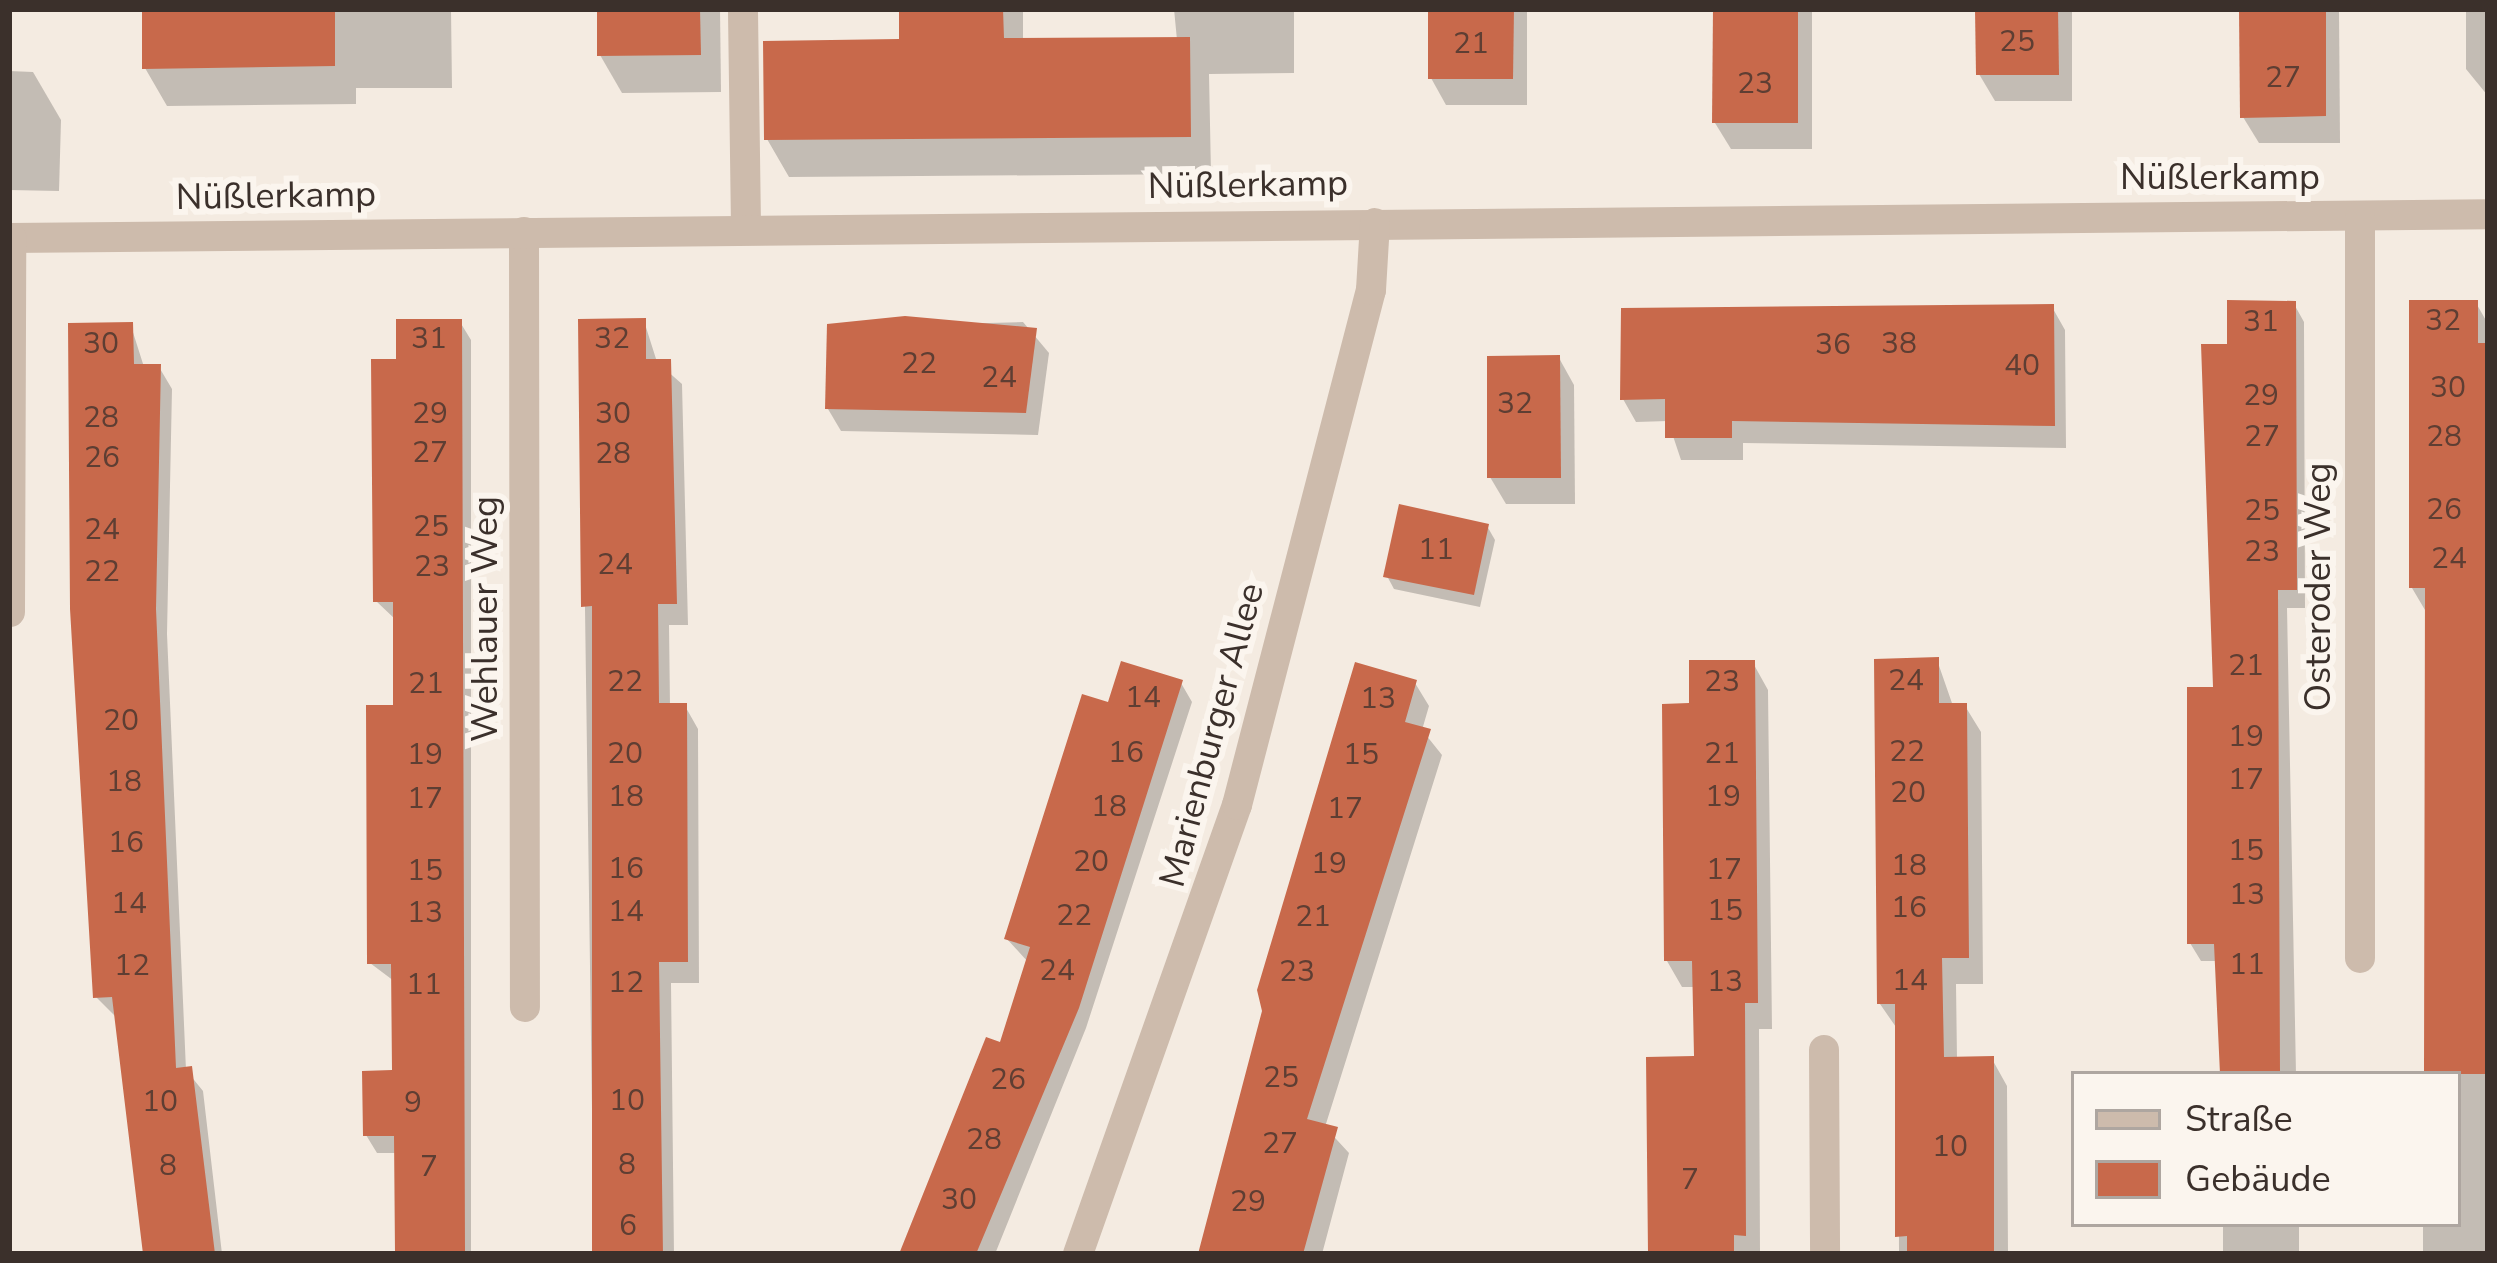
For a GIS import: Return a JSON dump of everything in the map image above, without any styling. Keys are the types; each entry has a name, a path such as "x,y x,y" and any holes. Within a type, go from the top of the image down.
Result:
{"street":[{"path":"742,11 746,230"},
{"name":"Nüßlerkamp","path":"10,238 2488,214"},
{"name":"Osteroder Weg","path":"2360,216 2360,958"},
{"name":"Marienburger Allee","path":"1078,1254 1237,805 1371,290 1375,223"},
{"name":"Wehlauer Weg","path":"524,232 525,1007"},
{"path":"10,238 10,612"},
{"path":"1824,1050 1826,1254"}],"building":[{"path":"142,9 335,9 335,66 142,69"},
{"path":"597,9 700,9 701,55 597,56"},
{"path":"899,9 1003,9 1004,38 1190,37 1191,137 764,140 763,41 899,39"},
{"path":"1428,9 1514,9 1513,79 1428,79"},
{"path":"1713,9 1798,9 1798,123 1712,123"},
{"path":"1975,9 2058,9 2059,75 1976,75"},
{"path":"2239,9 2326,9 2326,116 2240,118"},
{"path":"2227,300 2296,301 2297,590 2278,590 2280,1071 2220,1071 2214,944 2187,944 2187,687 2213,687 2201,344 2227,344"},
{"path":"2409,300 2478,300 2478,343 2488,343 2488,1074 2424,1071 2425,588 2409,588"},
{"path":"2054,304 2055,426 1732,421 1732,438 1665,438 1665,399 1620,400 1621,308"},
{"path":"905,316 1037,328 1026,413 825,409 827,324"},
{"path":"646,318 646,359 671,359 677,604 658,604 659,703 687,703 688,962 659,962 663,1254 592,1254 592,606 581,607 578,319"},
{"path":"396,319 462,319 465,1254 395,1254 394,1136 363,1136 362,1071 392,1070 391,964 367,964 366,705 393,705 393,602 373,602 371,359 396,359"},
{"path":"133,322 134,364 161,364 156,609 176,1068 192,1066 215,1254 143,1254 112,997 93,998 70,609 68,323"},
{"path":"1560,355 1561,478 1487,478 1487,356"},
{"path":"1399,504 1489,524 1474,595 1383,577"},
{"path":"1939,657 1939,703 1967,703 1969,958 1942,958 1944,1057 1994,1056 1994,1254 1907,1254 1907,1236 1895,1237 1895,1004 1877,1004 1874,659"},
{"path":"1689,660 1755,660 1758,1003 1745,1003 1746,1236 1734,1235 1734,1254 1648,1254 1646,1057 1694,1056 1692,961 1664,961 1662,704 1689,703"},
{"path":"1121,661 1183,680 1079,1008 976,1254 899,1254 986,1037 1000,1042 1030,947 1004,939 1082,694 1108,702"},
{"path":"1355,662 1417,680 1405,722 1431,729 1307,1119 1338,1127 1303,1254 1198,1254 1262,1011 1257,990"}]}
